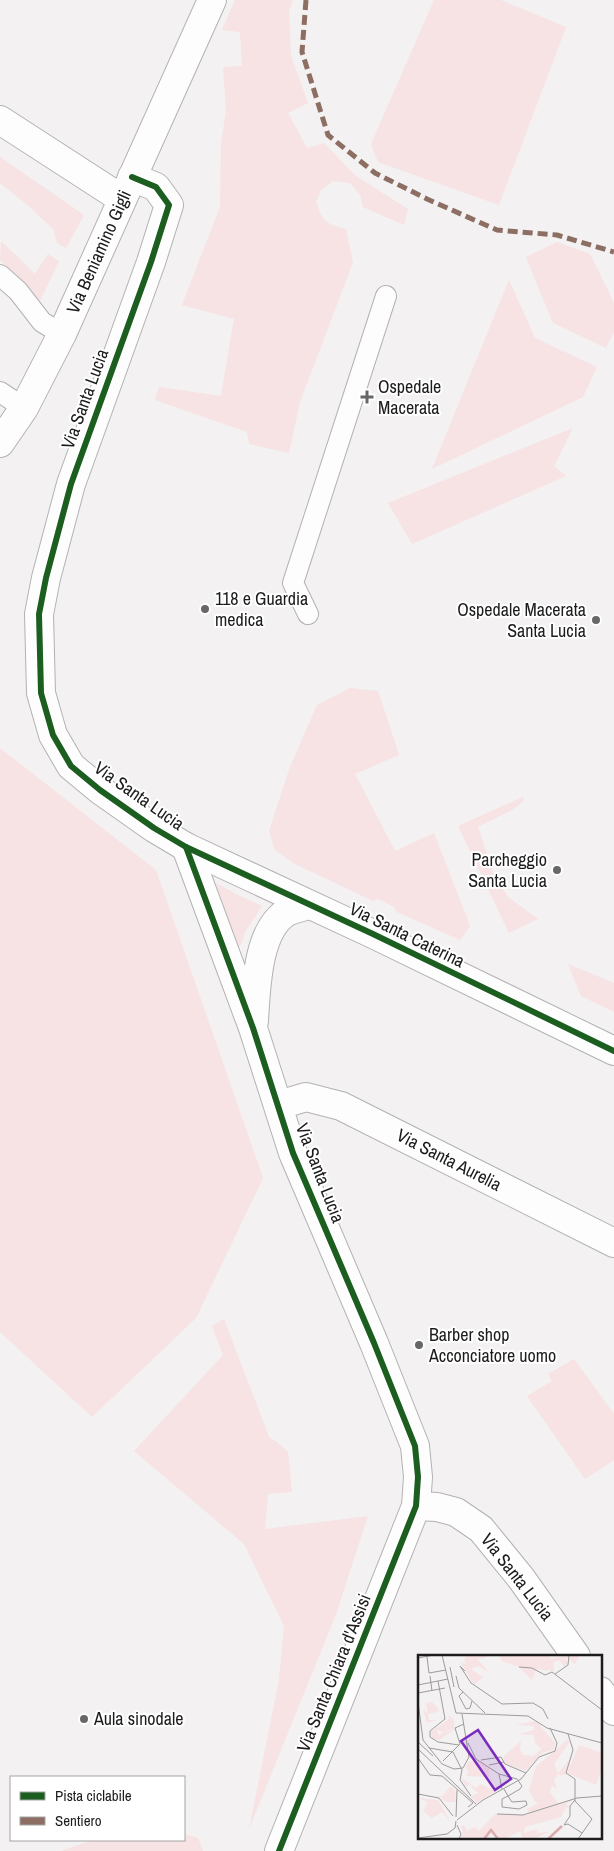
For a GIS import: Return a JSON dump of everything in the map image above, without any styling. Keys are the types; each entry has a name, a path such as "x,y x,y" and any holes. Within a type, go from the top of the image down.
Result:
{"street":[{"name":"Via Beniamino Gigli","path":"0,443 24,408 62,334 212,0"},
{"path":"0,120 127,188"},
{"name":"Via Santa Lucia","path":"127,188 156,187 169,205 151,262 74,476 46,578 39,614 41,693 53,734 71,766 100,790 154,828 186,847 253,1028 293,1152 374,1343 415,1446 418,1477 416,1506 456,1512 481,1529 521,1578 575,1655"},
{"name":"Via Santa Caterina","path":"186,847 373,934 614,1051"},
{"name":"Via Santa Lucia","path":"253,1028 256,989 263,947 273,924 288,912 309,905"},
{"name":"Via Santa Aurelia","path":"279,1104 306,1097 341,1106 614,1243"},
{"name":"Via Santa Chiara d'Assisi","path":"280,1851 416,1506"},
{"path":"602,1694 614,1710"}],"lane":[{"path":"0,275 18,291 42,322 62,334"},
{"path":"308,614 293,583 386,296"},
{"path":"0,392 24,408"}],"shaded area":[{"path":"235,0 293,0 289,11 291,56 308,103 288,113 307,148 324,143 356,176 408,209 404,225 363,207 360,195 350,183 333,181 321,190 316,202 318,209 323,218 330,224 346,229 353,262 300,402 289,453 249,444 247,432 155,400 159,387 221,396 234,319 182,305 220,207 221,143 226,111 223,67 242,66 240,32 222,30"},
{"path":"434,0 501,0 566,27 499,205 378,162 371,144"},
{"path":"0,157 84,215 66,248 57,243 54,230 29,206 0,183"},
{"path":"1,241 35,274 48,254 59,261 37,307 21,279 0,260"},
{"path":"557,242 590,254 614,303 614,332 606,348 553,323 526,257"},
{"path":"509,280 535,338 597,367 583,397 432,469"},
{"path":"573,428 554,466 566,476 412,544 388,503"},
{"path":"350,688 378,691 399,755 355,774 395,851 434,833 470,926 460,940 397,912 394,907 378,899 373,901 295,864 275,850 269,831 290,767 317,705"},
{"path":"0,748 156,870 263,1178 196,1318 92,1417 0,1332"},
{"path":"523,797 524,801 512,810 478,827 494,875 508,897 538,919 509,933 458,826"},
{"path":"216,883 262,906 245,932 239,947 236,944"},
{"path":"568,964 614,983 614,1012 581,996"},
{"path":"224,1319 269,1437 288,1452 292,1492 268,1494 265,1529 368,1516 336,1614 249,1829 279,1680 284,1626 244,1544 134,1451 223,1355 212,1326"},
{"path":"574,1359 614,1414 614,1460 585,1479 527,1396 552,1381 548,1374"},
{"path":"185,1834 198,1838 203,1851 61,1851 90,1841 185,1841"}],"marked path":[{"path":"306,0 302,52 328,135 375,173 427,199 497,230 557,235 614,252"}],"cycle path":[{"path":"132,177 156,187 169,205 151,262 71,484 46,578 39,614 41,693 53,735 71,766 100,790 154,828 186,847 373,934 614,1051"},
{"path":"186,847 253,1028 293,1153 374,1343 415,1446 418,1477 416,1506 279,1851"}],"place":[{"name":"Ospedale Macerata","path":"367,397"},
{"name":"118 e Guardia medica","path":"205,609"},
{"name":"Ospedale Macerata Santa Lucia","path":"596,620"},
{"name":"Parcheggio Santa Lucia","path":"557,870"},
{"name":"Barber shop Acconciatore uomo","path":"419,1345"},
{"name":"Aula sinodale","path":"84,1719"}]}
